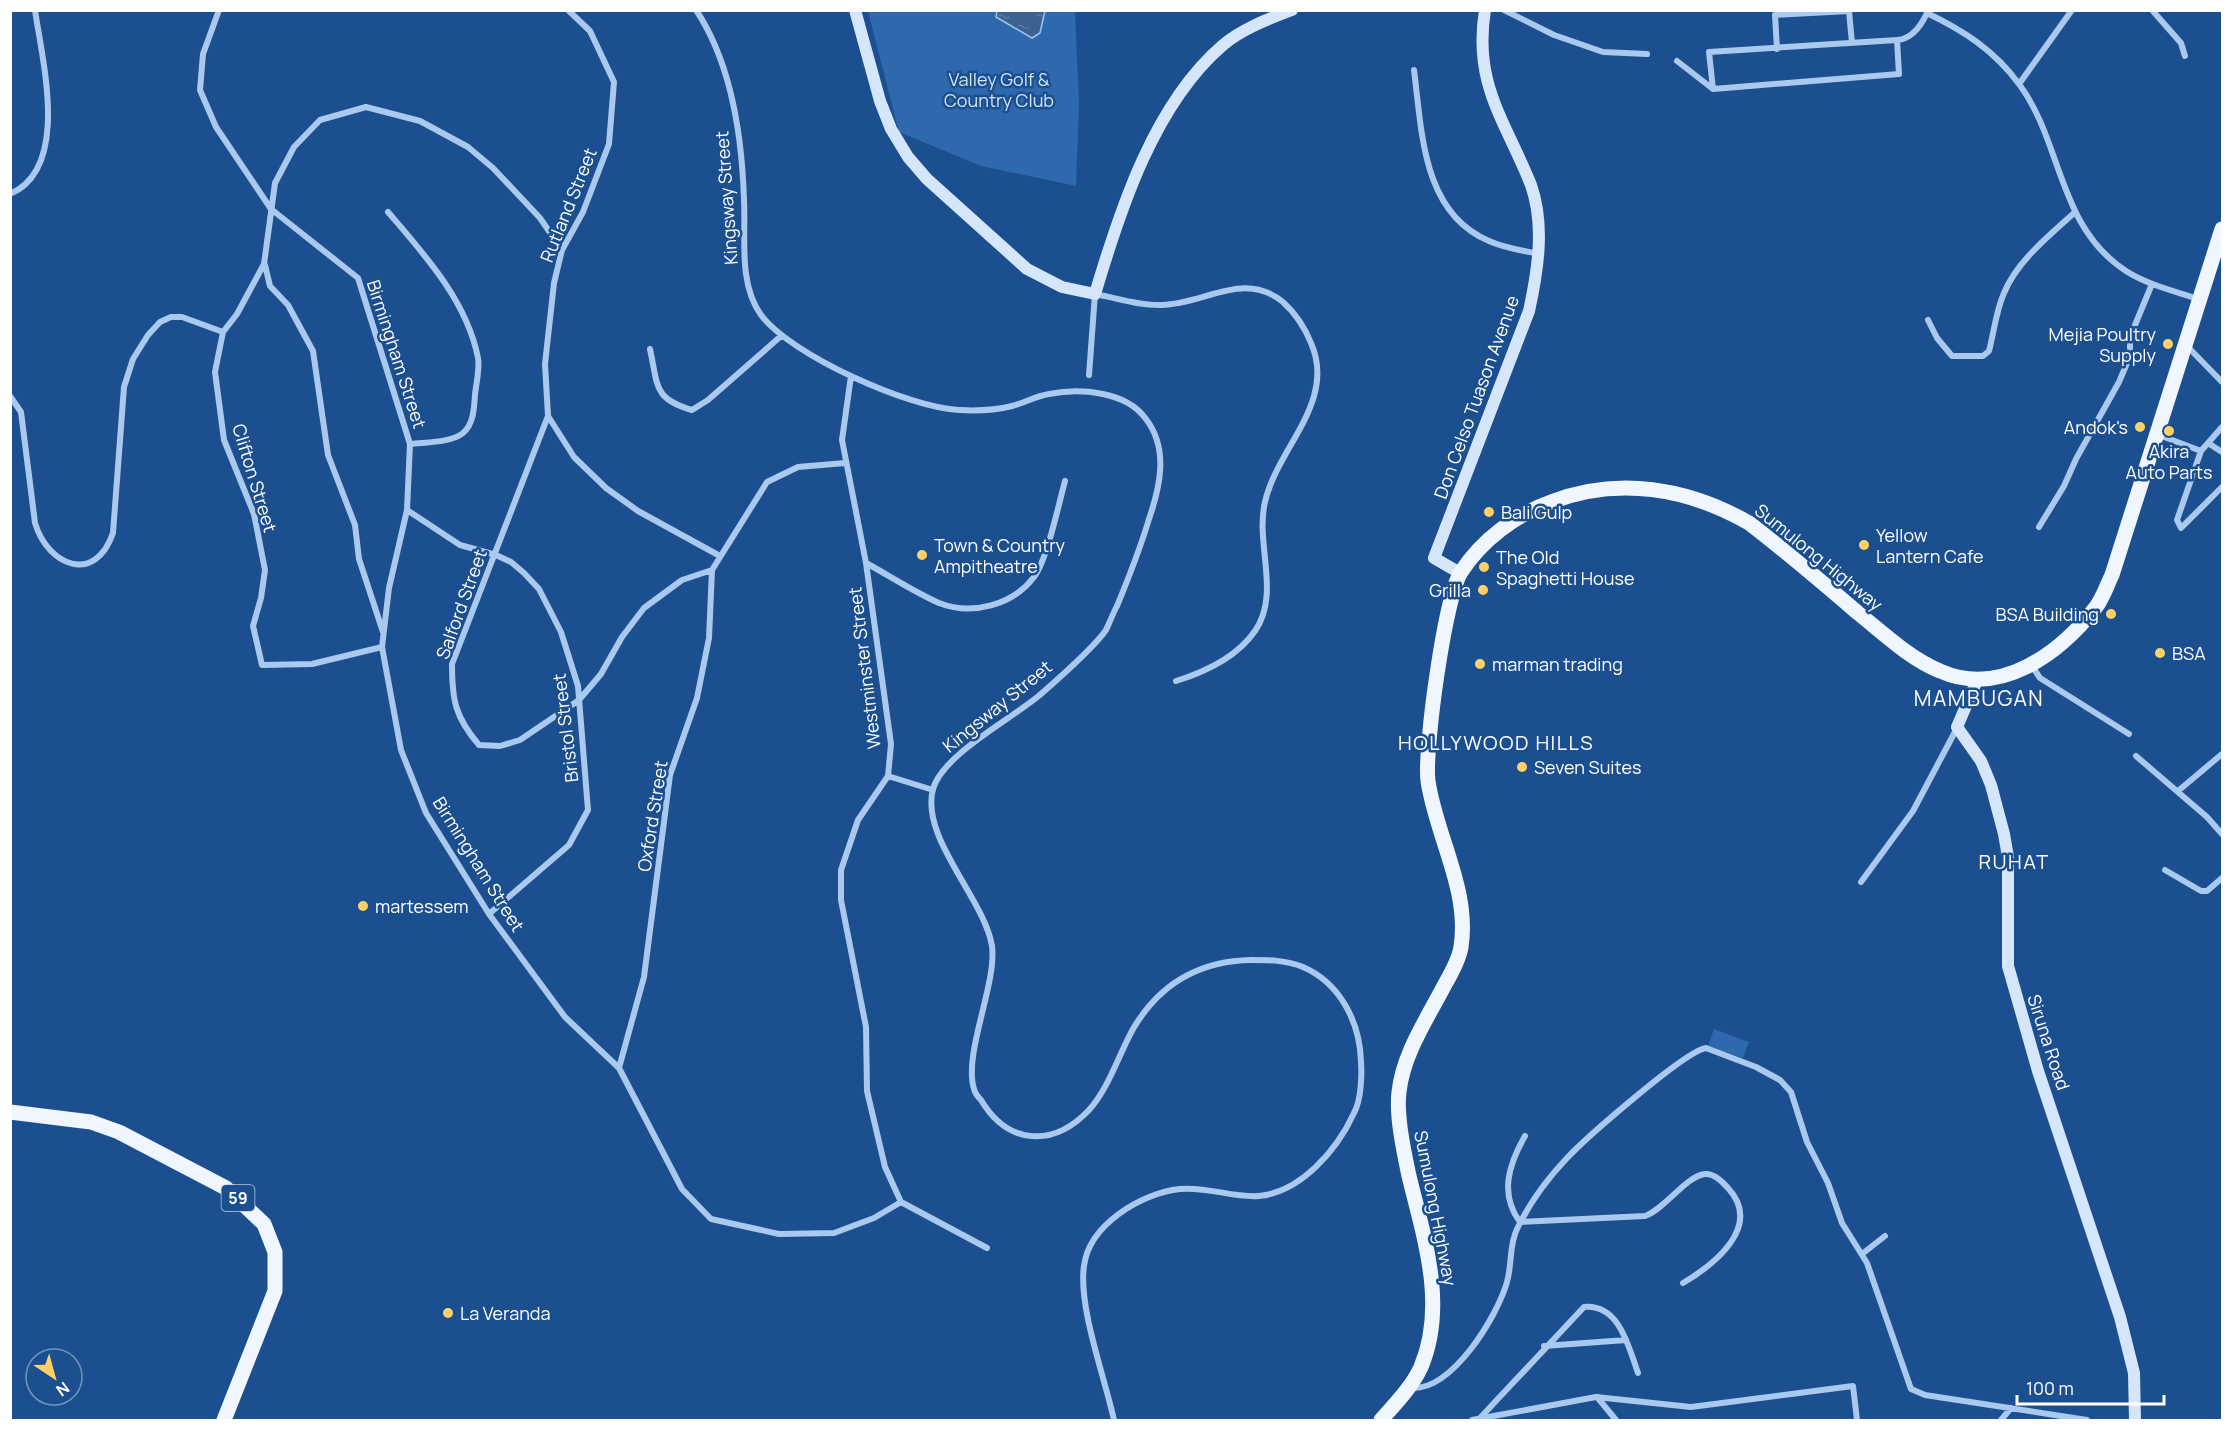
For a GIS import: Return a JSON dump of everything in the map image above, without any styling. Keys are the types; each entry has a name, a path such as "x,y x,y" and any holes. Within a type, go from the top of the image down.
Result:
{"main road":[{"name":"Sumulong Highway","path":"1381,1420 1408,1388 1420,1368 1435,1310 1429,1264 1403,1148 1398,1092 1412,1046 1452,971 1461,948 1461,908 1452,868 1436,824 1428,778 1433,706 1449,606 1460,573 1486,542 1509,523 1557,499 1592,489 1629,486 1675,493 1725,509 1749,523 1922,662 1941,672 1964,678 2000,677 2032,666 2068,639 2097,605 2118,559 2223,229"},
{"name":"59","path":"10,1112 91,1122 119,1132 226,1188 264,1224 275,1252 275,1291 224,1420"}],"street":[{"path":"10,194 35,173 44,156 49,101 35,10"},
{"path":"219,10 203,54 200,90 216,128 272,209"},
{"name":"Rutland Street","path":"568,10 590,31 614,82 609,144 583,212 562,250 548,322 545,364 548,416 574,457 606,488 638,511 720,556"},
{"name":"Kingsway Street","path":"696,10 708,28 723,69 738,129 744,201 744,262 756,309 781,336 851,375 907,401 956,410 1008,408 1057,393 1085,391 1114,396 1145,416 1160,451 1161,484 1135,564 1107,629 1041,694 952,759 933,790"},
{"path":"855,10 880,100 891,129 908,157 927,179 1028,269 1062,287 1162,305 1236,288 1252,287 1268,292 1284,303 1303,327 1316,354 1318,381 1311,407 1278,469 1265,501 1261,529 1267,589 1263,615 1245,644 1198,674 1176,681"},
{"path":"1089,375 1095,294 1114,230 1159,129 1176,99 1224,44 1248,29 1292,10"},
{"name":"Don Celso Tuason Avenue","path":"1460,573 1434,558 1529,311 1538,254 1536,198 1489,93 1483,71 1481,51 1485,10"},
{"path":"1504,10 1554,34 1603,52 1647,54"},
{"path":"2019,84 2072,10"},
{"path":"2152,10 2181,43 2185,56"},
{"path":"1777,49 1775,15 1849,11 1852,43"},
{"path":"1713,89 1709,52 1909,38 1922,23 1926,13 1964,31 1986,46 2019,84 2044,133 2074,213 2099,246 2126,270 2152,284 2199,299"},
{"path":"1677,60 1713,89 1899,74 1897,40"},
{"path":"1414,70 1430,172 1449,211 1461,225 1488,241 1538,254"},
{"name":"Clifton Street","path":"382,647 312,664 262,665 253,626 261,598 265,570 254,514 224,440 215,372 223,332 237,314 264,264 274,183 294,147 320,120 366,107 420,121 468,147 515,190 540,218 562,250"},
{"name":"Birmingham Street","path":"272,209 358,278 410,444 407,510 389,588 382,647 405,761 426,813 489,914 565,1017 619,1068 682,1189 711,1219 779,1234 834,1233 874,1218 901,1202"},
{"path":"388,212 421,251 458,304 478,360 473,413 468,428 453,438 410,444"},
{"path":"1928,320 1937,338 1952,356 1983,356 1989,351 2000,303 2009,282 2034,251 2074,213"},
{"path":"264,264 270,286 288,305 313,351 325,418 328,455 355,525 359,559 384,633"},
{"path":"2039,526 2064,486 2076,459 2119,382 2130,356 2130,337 2152,284"},
{"path":"10,396 21,411 34,523 39,539 51,553 64,561 75,565 89,563 100,556 108,546 113,533 124,387 133,359 148,335 160,322 171,317 182,317 223,332"},
{"path":"650,350 660,392 672,404 692,410 708,400 781,336"},
{"path":"2185,344 2223,382"},
{"name":"Westminster Street","path":"851,375 842,440 866,563 891,744 888,776 858,820 841,870 841,900 866,1027 867,1091 885,1167 901,1202"},
{"name":"Salford Street","path":"548,416 452,664 452,689 457,714 479,745 500,746 520,740 579,700 601,674 621,637 644,608 682,580 712,570"},
{"path":"2223,427 2201,451 2177,520 2181,528 2223,487"},
{"path":"2158,435 2201,451"},
{"path":"2208,443 2223,452"},
{"path":"712,570 767,482 798,467 845,463"},
{"path":"866,563 940,603 960,607 996,605 1035,576 1051,533 1065,481"},
{"name":"Bristol Street","path":"407,510 460,545 496,555 511,562 539,589 570,653 579,700 588,810 569,845 489,914"},
{"name":"Oxford Street","path":"619,1068 644,977 670,775 697,698 709,638 712,570"},
{"path":"2032,666 2040,678 2129,734"},
{"path":"1861,882 1913,811 1957,727 1978,678"},
{"name":"Siruna Road","path":"1957,727 1981,761 1991,784 2004,834 2008,857 2008,966 2038,1071 2120,1317 2134,1373 2135,1420"},
{"path":"2178,791 2223,754"},
{"path":"2136,756 2178,791 2223,834"},
{"path":"888,776 933,790 936,830 982,915 993,951 974,1059 973,1087 993,1120 1013,1131 1039,1138 1060,1132 1092,1108 1137,1022 1175,981 1219,960 1286,960 1319,974 1346,1002 1353,1021 1362,1059 1357,1109 1326,1156 1295,1185 1260,1196 1180,1189 1145,1199 1114,1217 1091,1243 1084,1261 1083,1294 1114,1420"},
{"path":"2165,870 2201,891 2207,891 2223,878"},
{"path":"1408,1388 1425,1387 1438,1383 1464,1358 1504,1293 1513,1241 1520,1222 1548,1180 1568,1157 1660,1077 1690,1055 1706,1048 1741,1060 1785,1084 1794,1100 1807,1142 1828,1183 1842,1223 1862,1254 1911,1389 1925,1395 2087,1420"},
{"path":"1520,1222 1511,1208 1507,1184 1511,1166 1525,1136"},
{"path":"1520,1222 1645,1216 1662,1207 1696,1177 1712,1175 1720,1180 1737,1200 1741,1211 1740,1225 1719,1257 1683,1283"},
{"path":"901,1202 987,1248"},
{"path":"1862,1254 1885,1236"},
{"path":"1481,1419 1544,1346 1584,1307 1597,1306 1611,1315 1626,1340 1638,1373"},
{"path":"1544,1346 1626,1340"},
{"path":"1472,1420 1596,1397 1691,1407 1853,1386 1857,1420"},
{"path":"1596,1397 1616,1420"},
{"path":"2001,1420 2011,1408"}],"green space":[{"name":"Valley Golf & Country Club","path":"868,11 1075,11 1079,103 1076,186 981,166 899,132"},
{"path":"1714,1029 1749,1042 1743,1058 1708,1046"}],"water":[{"path":"997,11 1045,11 1040,33 1032,38 996,17"}],"place":[{"name":"Mejia Poultry Supply","path":"2168,344"},
{"name":"Andok's","path":"2140,427"},
{"name":"Akira Auto Parts","path":"2169,431"},
{"name":"Bali Gulp","path":"1489,512"},
{"name":"Yellow Lantern Cafe","path":"1864,545"},
{"name":"Town & Country Ampitheatre","path":"922,555"},
{"name":"The Old Spaghetti House","path":"1484,567"},
{"name":"Grilla","path":"1483,590"},
{"name":"BSA Building","path":"2111,614"},
{"name":"BSA","path":"2160,653"},
{"name":"marman trading","path":"1480,664"},
{"name":"Seven Suites","path":"1522,767"},
{"name":"martessem","path":"363,906"},
{"name":"La Veranda","path":"448,1313"}],"district":[{"name":"MAMBUGAN","path":"1979,698"},
{"name":"HOLLYWOOD HILLS","path":"1496,742"},
{"name":"RUHAT","path":"2014,861"}]}
